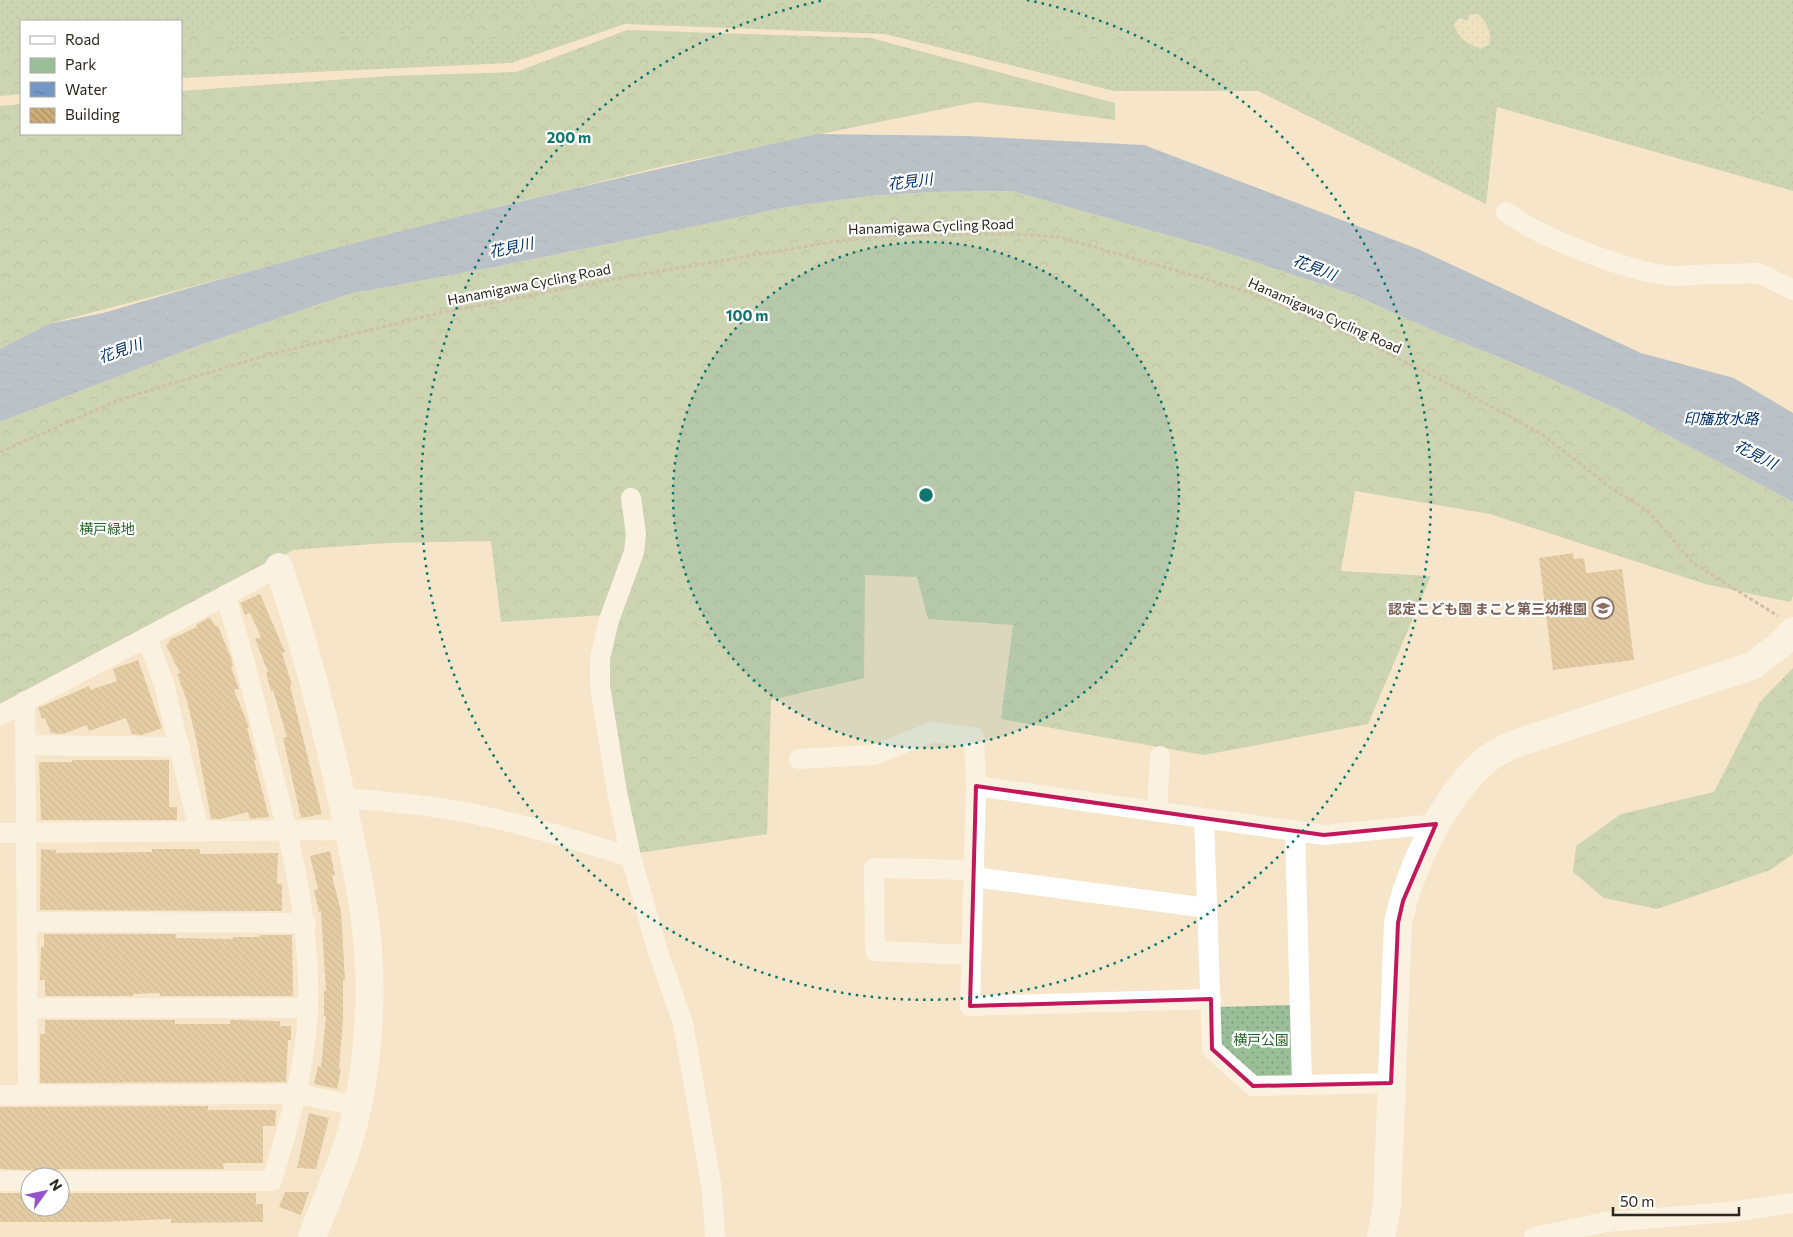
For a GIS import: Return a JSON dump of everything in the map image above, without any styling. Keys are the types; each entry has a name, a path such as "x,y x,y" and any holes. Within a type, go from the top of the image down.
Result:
{"street":[{"path":"1506,212 1534,230 1613,263 1678,278 1689,275 1758,273 1793,290"},
{"path":"631,498 636,534 634,552 609,620 600,658 600,686 617,792 631,857 657,949 683,1023 712,1189 715,1237"},
{"path":"0,714 279,567 303,638 324,717 360,892 369,965 368,1032 358,1106 337,1176 312,1237"},
{"path":"70,1181 272,1181 298,1094 308,1008 306,923 288,831 240,642 225,595"},
{"path":"1381,1237 1388,1205 1398,923 1403,900 1436,824 1459,787 1485,760 1514,744 1752,666 1780,645 1787,624"},
{"path":"147,638 164,684 199,830"},
{"path":"24,701 28,922 28,1095"},
{"path":"799,758 874,755 932,732 974,737 976,786 970,1006 1211,999"},
{"path":"26,745 180,747"},
{"path":"1157,812 1160,756"},
{"path":"976,786 1324,835 1436,824"},
{"path":"342,798 385,801 472,813 535,828 631,857"},
{"path":"1204,818 1212,1049 1254,1086 1391,1083"},
{"path":"0,833 348,830"},
{"path":"1295,830 1302,1085"},
{"path":"971,955 875,950 874,868 974,874 1208,908"},
{"path":"28,922 306,923"},
{"path":"27,1008 308,1008"},
{"path":"0,1095 298,1094 358,1106"},
{"path":"0,1181 20,1181"},
{"path":"1534,1237 1606,1222 1730,1212 1793,1203"}],"path":[{"name":"Hanamigawa Cycling Road","path":"0,452 119,400 160,387 268,355 439,313 631,276 844,240 892,236 1013,234 1058,237 1192,274 1263,297 1365,342 1467,393 1543,435 1614,490 1648,512 1693,563 1787,624"}],"highlighted area":[{"path":"976,786 1324,835 1436,824 1403,901 1398,923 1391,1083 1253,1086 1212,1049 1211,999 970,1006"}],"green space":[{"path":"0,0 1793,0 1793,191 1497,107 1486,204 1258,91 1114,91 885,34 625,24 511,63 182,78 182,20 20,20 20,94 0,96"},
{"path":"545,0 728,0 731,4 757,0 922,0 969,24 993,17 1012,35 1020,50 986,49 841,9 790,6 755,15 693,19 677,10 605,12 557,27 519,32 514,37 469,42 451,54 182,75 182,31 199,35 209,27 225,21 231,33 227,45 236,51 250,50 261,35 277,32 295,39 306,38 320,30 345,36 355,45 375,40 383,29 417,23 436,16 454,19 486,10 505,16"},
{"path":"1316,0 1343,0 1348,9 1340,16 1328,16 1317,5"},
{"path":"1367,12 1380,17 1388,24 1398,46 1402,47 1418,33 1428,31 1436,45 1446,55 1460,55 1473,61 1491,50 1510,47 1568,69 1630,82 1655,71 1675,74 1694,91 1760,116 1790,108 1793,110 1793,180 1494,98 1487,99 1477,177 1469,180 1247,64 1202,67 1165,52 1141,52 1117,57 1082,57 1045,42 1050,31 1066,19 1094,30 1107,32 1132,29 1171,34 1196,33 1214,50 1235,43 1263,44 1359,75 1367,48 1356,31 1356,19"},
{"path":"627,30 871,38 1115,103 1115,120 977,102 664,166 501,206 48,324 0,349 0,106 20,104 20,135 182,135 182,91 388,76 516,72"},
{"path":"20,45 20,89 0,91 0,51"},
{"name":"横戸緑地","path":"1012,191 1209,247 1354,295 1626,413 1793,502 1793,596 1790,602 1705,584 1490,514 1355,491 1341,571 1431,576 1368,724 1204,755 1001,719 1013,625 928,619 917,577 865,575 864,678 771,700 767,834 638,853 603,719 604,615 501,622 491,541 386,543 293,550 197,606 0,708 0,422 192,348 349,294 495,267 788,207 870,196 933,192"},
{"path":"1793,668 1793,854 1770,870 1657,909 1604,898 1573,872 1576,846 1621,814 1714,792 1760,702"},
{"name":"横戸公園","path":"1293,1005 1295,1073 1288,1081 1259,1082 1219,1044 1217,1007"}],"sand":[{"path":"1470,14 1478,14 1488,28 1490,36 1489,45 1480,49 1464,39 1458,33 1454,24 1460,18 1467,21"}],"water":[{"name":"印旛放水路","path":"818,134 967,136 1144,145 1418,249 1641,353 1734,378 1793,413 1793,502 1626,413 1354,295 1209,247 1012,191 933,192 870,196 788,207 495,267 349,294 192,348 0,422 0,349 48,324 103,313 280,263 458,217"}],"building":[{"path":"1573,553 1574,559 1584,558 1586,573 1622,569 1634,660 1553,670 1539,558"},
{"path":"260,594 285,652 282,653 292,685 290,686 322,814 301,818 283,738 287,737 273,690 271,691 266,673 268,672 255,639 261,637 250,613 245,615 240,603"},
{"path":"210,617 216,627 218,626 231,658 233,666 231,667 239,689 234,690 249,727 247,728 256,760 254,760 269,817 250,819 248,812 221,819 211,819 196,739 187,701 177,674 180,673 166,645 170,642 169,640 197,627 196,625"},
{"path":"138,660 162,728 142,735 132,734 126,718 89,731 87,725 63,734 51,733 45,718 42,719 38,708 89,686 90,690 117,681 113,669"},
{"path":"72,760 169,760 169,807 177,807 177,820 41,820 39,762 72,762"},
{"path":"41,849 56,850 56,853 152,852 152,849 200,849 200,854 278,853 277,884 282,884 282,911 40,910"},
{"path":"330,851 335,875 332,876 341,911 345,980 343,980 343,1019 339,1069 341,1069 337,1089 314,1084 318,1066 321,1067 326,1016 324,1016 324,991 326,991 321,911 319,912 314,890 318,889 310,856"},
{"path":"44,934 176,934 176,938 233,939 233,937 260,937 260,935 292,935 293,996 160,996 160,993 133,994 133,996 45,996 45,980 40,980 41,947 44,947"},
{"path":"45,1020 175,1020 175,1024 230,1024 230,1020 280,1021 280,1026 291,1026 291,1040 288,1040 286,1082 40,1083 40,1034 45,1034"},
{"path":"208,1106 208,1110 276,1110 275,1126 263,1126 263,1163 223,1163 224,1169 70,1169 70,1167 20,1167 20,1170 0,1169 0,1107"},
{"path":"309,1113 329,1118 316,1169 297,1168"},
{"path":"285,1192 309,1192 301,1215 279,1207"},
{"path":"0,1193 20,1193 20,1217 70,1217 70,1193 256,1193 256,1204 263,1204 263,1222 171,1223 171,1219 100,1222 0,1222"}],"place":[{"name":"認定こども園 まこと第三幼稚園","path":"1603,608"}],"water label":[{"name":"花見川","path":"910,181"},
{"name":"花見川","path":"511,247"},
{"name":"花見川","path":"1315,267"},
{"name":"花見川","path":"120,350"},
{"name":"花見川","path":"1756,454"}]}
